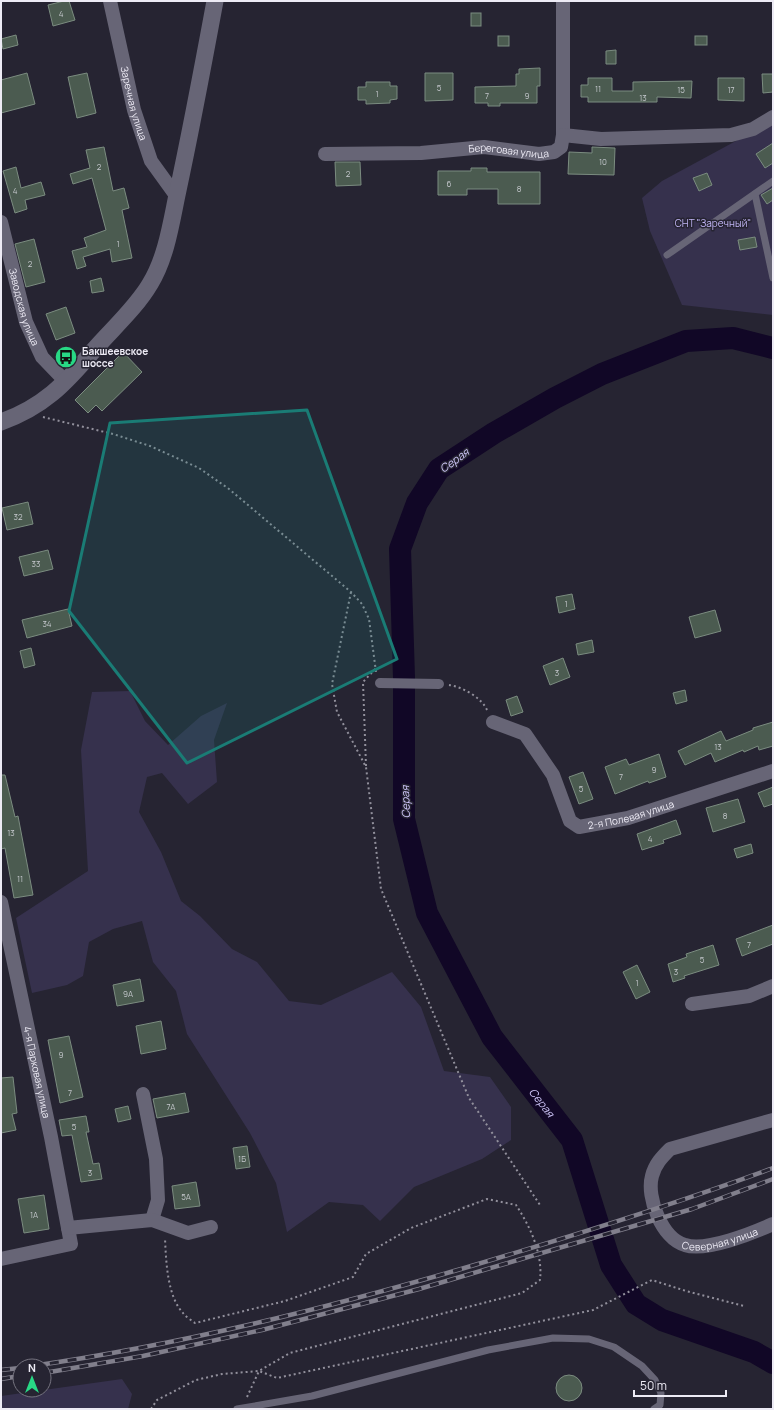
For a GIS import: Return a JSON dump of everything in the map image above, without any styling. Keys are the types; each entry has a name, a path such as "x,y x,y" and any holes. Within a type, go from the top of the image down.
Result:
{"street":[{"name":"Заречная улица","path":"110,1 136,117 152,161 177,197"},
{"path":"1,422 22,415 45,400 66,382 150,285 160,265 177,197 215,1"},
{"path":"563,1 563,135 601,139 731,135 753,129 773,117"},
{"name":"Береговая улица","path":"325,154 421,153 484,147 539,154 554,152 561,147 563,135"},
{"name":"Заводская улица","path":"1,222 26,322 42,357 66,382"},
{"path":"380,683 439,684"},
{"name":"2-я Полевая улица","path":"493,722 525,734 553,775 570,821 579,827 628,818 773,771"},
{"name":"4-я Парковая улица","path":"1,902 51,1137 71,1244 1,1259"},
{"path":"692,1004 749,996 773,986"},
{"path":"143,1094 156,1159 158,1200 157,1221"},
{"name":"Северная улица","path":"773,1120 670,1149 658,1160 652,1176 650,1193 662,1227 669,1235 685,1245 710,1246 773,1224"},
{"path":"68,1228 157,1221 188,1233 211,1227"}],"lane":[{"path":"667,256 773,182"},
{"path":"755,194 773,278"},
{"path":"239,1409 312,1396 488,1350 552,1338 589,1339 614,1347 642,1366 655,1380 661,1393 660,1405 654,1409"}],"path":[{"path":"22,415 40,416 112,434 150,446 199,468 229,489 351,592 362,604 369,618 377,683 380,683"},
{"path":"351,592 332,684 337,712 366,767"},
{"path":"376,668 363,682 366,767 381,889 469,1098 540,1205"},
{"path":"439,684 456,686 484,703 493,722"},
{"path":"151,1409 157,1400 196,1380 222,1374 259,1371 290,1353 522,1293 540,1280 541,1266 528,1223 516,1205 487,1199 411,1228 366,1254 352,1277 285,1301 195,1323 182,1312 174,1296 168,1274 164,1232 157,1221"},
{"path":"259,1371 277,1378 593,1310 652,1280 686,1291 744,1306"},
{"path":"239,1409 259,1371"}],"highlighted area":[{"path":"307,410 397,659 187,763 69,611 110,423"}],"green space":[{"name":"СНТ \"Заречный\"","path":"773,121 773,315 682,305 650,231 642,198 662,181"},
{"path":"130,691 145,721 168,745 201,716 227,703 214,740 217,782 188,804 162,773 147,777 139,812 161,852 181,901 200,916 232,949 257,962 289,1001 321,1005 392,972 421,1007 444,1071 490,1077 511,1107 511,1140 482,1159 414,1187 380,1221 363,1205 329,1202 287,1232 276,1183 250,1133 187,1034 176,991 153,962 142,921 113,929 89,942 83,976 67,985 32,993 16,918 88,871 81,750 92,692"},
{"path":"122,1379 132,1394 128,1409 1,1409 1,1396 12,1394 12,1398 52,1398 52,1389"}],"building":[{"path":"69,1 75,20 53,26 48,5"},
{"path":"471,13 481,13 481,26 471,26"},
{"path":"16,35 18,45 3,49 1,39"},
{"path":"498,36 509,36 509,46 498,46"},
{"path":"695,36 707,36 707,45 695,45"},
{"path":"616,50 616,64 606,64 606,51"},
{"path":"540,68 540,86 537,86 537,103 500,103 500,106 488,106 488,103 475,103 475,87 516,86 516,74 519,74 519,69"},
{"path":"27,73 35,104 1,113 1,80"},
{"path":"87,73 96,113 77,118 68,77"},
{"path":"425,73 453,73 453,100 425,101"},
{"path":"762,74 773,74 773,92 763,93"},
{"path":"588,78 612,78 612,91 633,91 633,82 692,81 691,98 657,97 657,102 588,102 588,97 581,97 581,85 588,85"},
{"path":"718,78 744,78 744,101 718,100"},
{"path":"366,82 390,82 390,86 397,86 397,99 390,100 390,103 366,104 366,100 358,100 358,87 366,87"},
{"path":"773,143 773,163 765,168 756,154"},
{"path":"104,147 113,191 124,188 129,208 122,210 132,258 112,262 110,249 83,257 86,266 77,269 72,251 87,247 84,238 106,230 92,178 73,184 70,174 90,168 86,150"},
{"path":"592,147 615,148 614,175 568,174 569,152 592,153"},
{"path":"335,162 360,162 361,185 336,186"},
{"path":"16,167 21,188 41,182 45,195 25,200 27,209 15,213 3,171"},
{"path":"471,168 487,168 487,172 540,172 540,204 498,204 498,189 467,189 467,195 438,195 438,171 471,171"},
{"path":"707,173 712,185 699,191 693,178"},
{"path":"773,188 773,200 767,204 761,195"},
{"path":"755,237 757,247 740,250 738,240"},
{"path":"34,239 45,282 26,287 15,244"},
{"path":"101,278 104,291 92,293 90,281"},
{"path":"66,307 75,333 56,340 46,314"},
{"path":"123,352 142,372 102,411 96,405 88,413 75,400"},
{"path":"28,502 33,524 7,530 2,508"},
{"path":"48,550 53,569 24,576 19,557"},
{"path":"572,594 575,609 559,613 556,597"},
{"path":"68,609 72,626 27,638 22,620"},
{"path":"715,610 721,631 695,638 689,617"},
{"path":"592,640 594,652 578,655 576,644"},
{"path":"31,648 35,665 24,668 20,651"},
{"path":"563,658 570,677 550,685 543,666"},
{"path":"685,690 687,701 676,704 673,693"},
{"path":"517,696 523,712 511,716 506,700"},
{"path":"773,722 773,746 759,750 758,746 744,752 743,750 715,762 711,753 685,765 678,751 721,731 726,741 753,730 753,728"},
{"path":"659,754 666,777 649,783 648,781 615,794 605,767 626,759 629,765"},
{"path":"583,772 593,799 579,804 569,777"},
{"path":"1,775 5,775 15,817 18,816 33,895 14,898 5,848 1,849"},
{"path":"773,787 773,804 764,807 758,793"},
{"path":"738,799 745,822 713,832 706,808"},
{"path":"676,820 681,834 663,840 664,843 642,850 637,834"},
{"path":"751,844 753,853 737,858 734,849"},
{"path":"773,925 773,944 742,956 736,939"},
{"path":"713,945 719,965 684,976 685,978 673,982 668,964 687,957 686,954"},
{"path":"637,965 650,992 636,999 623,972"},
{"path":"140,979 144,1001 117,1006 113,985"},
{"path":"161,1021 166,1049 141,1054 136,1026"},
{"path":"69,1036 83,1097 60,1103 48,1040"},
{"path":"13,1077 17,1113 12,1114 16,1130 1,1133 1,1078"},
{"path":"185,1093 189,1112 157,1118 153,1099"},
{"path":"128,1106 131,1119 118,1122 115,1109"},
{"path":"86,1116 89,1132 86,1132 93,1164 99,1163 102,1179 81,1182 72,1135 62,1136 59,1120"},
{"path":"247,1146 250,1167 236,1169 233,1148"},
{"path":"196,1182 200,1206 175,1209 172,1186"},
{"path":"44,1195 49,1229 24,1233 18,1199"},
{"path":"569,1375 578,1379 582,1388 578,1397 569,1401 560,1397 556,1388 560,1379"}],"waterway":[{"name":"Серая","path":"773,348 733,338 686,341 602,374 555,398 494,433 439,469 417,503 400,549 404,678 404,819 427,913 492,1037 572,1140 611,1265 636,1304 662,1320 754,1352 773,1363"}],"railway":[{"path":"52,1363 141,1348 194,1337 301,1312 408,1284 579,1233 773,1168"},
{"path":"52,1372 143,1356 262,1330 419,1289 692,1209 773,1179"},
{"path":"1,1370 12,1369"},
{"path":"1,1379 12,1377"}],"place":[{"name":"Бакшеевское шоссе","path":"66,357"}]}
